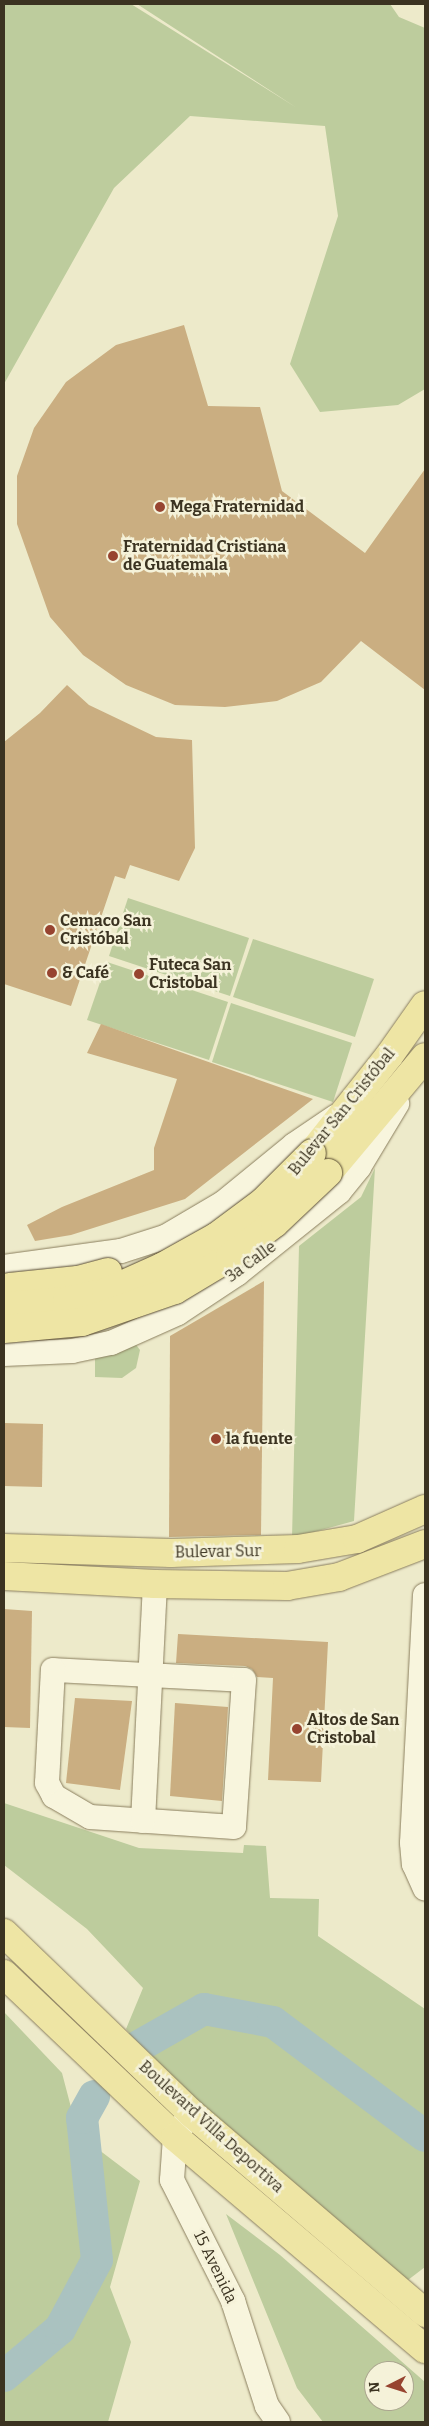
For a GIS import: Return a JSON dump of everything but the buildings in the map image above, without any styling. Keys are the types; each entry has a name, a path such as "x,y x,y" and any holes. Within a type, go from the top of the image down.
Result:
{"main road":[{"name":"Bulevar San Cristóbal","path":"4,1306 67,1301 106,1292 162,1267 216,1237 320,1163 345,1110 425,1004"},
{"name":"Bulevar San Cristóbal","path":"4,1329 82,1322 175,1290 252,1240 320,1163 424,1058"},
{"path":"4,1287 78,1280 116,1269 162,1267"},
{"name":"Bulevar Sur","path":"4,1548 171,1553 298,1549 357,1539 425,1509"},
{"name":"Bulevar Sur","path":"4,1576 155,1584 287,1586 339,1577 425,1544"},
{"name":"Boulevard Villa Deportiva","path":"4,1933 191,2113 425,2312"},
{"name":"Boulevard Villa Deportiva","path":"4,1974 175,2137 425,2350"}],"street":[{"name":"3a Calle","path":"4,1354 64,1352 111,1342 178,1313 237,1274 313,1216 359,1168 424,1058"},
{"path":"4,1267 122,1251 165,1236 223,1203 294,1145 345,1110"},
{"path":"34,1264 54,1277 64,1352"},
{"path":"143,1821 155,1584"},
{"path":"425,1595 421,1728 412,1843 414,1864 425,1889"},
{"path":"53,1670 151,1676 244,1680 234,1827 90,1817 54,1796 47,1783 53,1670"},
{"name":"15 Avenida","path":"191,2113 175,2137 172,2180 233,2302 267,2406 278,2422"}],"green space":[{"path":"4,4 131,4 297,108 137,4 390,4 399,17 425,28 425,389 398,405 320,412 290,364 338,216 325,126 190,116 114,188 4,384"},
{"path":"128,898 249,938 230,996 109,956"},
{"path":"253,939 374,979 355,1037 233,997"},
{"path":"107,962 228,1002 209,1060 87,1020"},
{"path":"231,1003 352,1043 333,1102 212,1062"},
{"path":"375,1168 354,1521 292,1538 299,1246 361,1197"},
{"path":"134,1342 140,1350 136,1368 122,1378 95,1377 95,1351"},
{"path":"4,1803 139,1848 243,1853 244,1845 266,1846 270,1898 319,1899 318,1936 425,2009 425,2267 408,2280 171,2080 126,2029 143,1988 87,1929 4,1865"},
{"path":"4,2012 62,2073 78,2134 140,2181 110,2287 131,2342 108,2422 4,2422"},
{"path":"226,2214 280,2255 401,2361 364,2361 364,2411 414,2411 414,2372 425,2382 425,2422 323,2422 297,2388"}],"waterway":[{"path":"139,2046 204,2009 273,2022 425,2136"},
{"path":"4,2376 60,2329 97,2260 82,2118 94,2096"}],"place":[{"name":"Mega Fraternidad","path":"160,507"},
{"name":"Fraternidad Cristiana de Guatemala","path":"113,556"},
{"name":"Cemaco San Cristóbal","path":"50,930"},
{"name":"& Café","path":"52,973"},
{"name":"Futeca San Cristobal","path":"139,974"},
{"name":"la fuente","path":"216,1439"},
{"name":"Altos de San Cristobal","path":"297,1729"}]}
